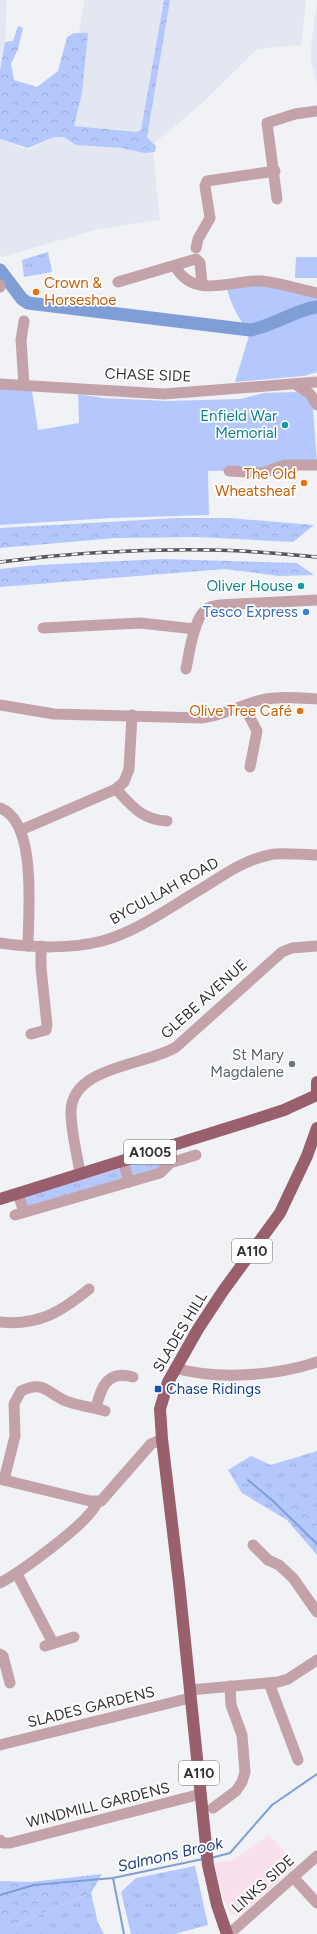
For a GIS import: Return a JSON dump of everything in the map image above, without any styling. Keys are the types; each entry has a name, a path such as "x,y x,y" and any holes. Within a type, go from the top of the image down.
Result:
{"main road":[{"path":"317,1082 317,1091"},
{"name":"A1005","path":"0,1199 284,1110 317,1095"},
{"name":"SLADES HILL","path":"190,1694 162,1440 160,1409 168,1382 175,1368 223,1291 275,1223 307,1156 317,1128"},
{"name":"A110","path":"190,1694 208,1865 217,1905 228,1934"}],"street":[{"path":"277,199 275,171 267,123 295,114 317,111"},
{"path":"196,248 198,239 210,218 205,186 207,181 275,171"},
{"path":"118,282 193,260 198,260 202,274 202,284"},
{"path":"175,266 180,276 189,281 217,287 242,282 264,281 317,293"},
{"path":"24,321 21,340 24,385"},
{"name":"CHASE SIDE","path":"0,384 164,394 317,382"},
{"path":"295,384 310,394 317,405"},
{"path":"229,472 263,473 285,465 317,465"},
{"path":"186,669 195,629 202,612 208,608 219,605 317,600"},
{"path":"43,628 140,623 195,629"},
{"path":"0,705 54,714 201,718 215,717 244,706 272,698 317,699"},
{"path":"244,706 257,731 250,767"},
{"path":"21,830 116,789 124,782 129,769 132,715"},
{"path":"116,789 135,808 148,817 167,821"},
{"path":"0,808 12,818 21,830 27,863 28,946"},
{"name":"BYCULLAH ROAD","path":"0,942 28,946 42,946 80,945 103,941 159,914 240,865 269,855 317,855"},
{"path":"31,1034 46,1030 47,1025 41,968 42,946"},
{"name":"GLEBE AVENUE","path":"80,1173 71,1110 75,1095 86,1082 102,1073 156,1057 176,1047 276,956 286,950 317,946"},
{"path":"162,1148 166,1169"},
{"path":"18,1194 19,1214 160,1173 166,1169 170,1163 196,1155"},
{"path":"123,1160 129,1182"},
{"path":"0,1322 24,1322 48,1316 71,1304 90,1290"},
{"path":"175,1368 208,1373 243,1374 275,1372 317,1362"},
{"path":"134,1377 124,1374 109,1379 101,1391 100,1410 66,1401 43,1387 37,1386 21,1391 14,1404 15,1436 2,1479 97,1502 105,1499 151,1444 162,1440"},
{"path":"0,1583 17,1574 80,1523 93,1511 97,1502"},
{"path":"253,1545 268,1560 280,1565 292,1578 317,1612"},
{"path":"17,1574 49,1644 74,1637"},
{"path":"0,1654 3,1656 10,1683"},
{"name":"SLADES GARDENS","path":"0,1745 190,1694 230,1686 270,1683 288,1679 317,1660"},
{"path":"270,1683 298,1760"},
{"path":"213,1808 236,1791 242,1782 245,1772 242,1735 232,1710 230,1686"},
{"name":"WINDMILL GARDENS","path":"2,1842 10,1842 201,1794"},
{"name":"LINKS SIDE","path":"228,1934 317,1856"},
{"path":"293,1877 317,1903"},
{"path":"242,1923 247,1934"}],"shaded area":[{"path":"0,0 7,0 5,41 0,67"},
{"path":"84,0 306,0 301,45 257,49 199,106 152,145 160,220 98,229 2,257 0,255 0,139 29,150 56,136 74,65"},
{"path":"317,3 317,84 311,62 311,47"},
{"path":"269,1835 297,1864 242,1915 235,1916 231,1914 223,1898 214,1863 233,1860"}],"green space":[{"path":"164,0 170,0 147,137 156,146 155,152 144,153 122,148 76,145 64,137 54,137 28,148 0,139 0,70 5,42 13,41 18,26 23,28 18,49 11,64 14,80 37,87 58,71 67,37 74,33 88,33 82,93 74,126 136,132 141,130"},
{"path":"48,252 52,272 24,277 22,260"},
{"path":"296,257 317,257 317,278 295,278"},
{"path":"263,283 317,294 317,372 304,376 235,382 250,332 242,323 236,312 227,289"},
{"path":"0,389 32,391 38,430 79,423 78,394 103,398 168,401 240,399 264,393 297,392 310,400 313,409 317,462 264,470 208,471 209,515 111,518 0,525"},
{"path":"178,518 228,518 314,525 293,542 197,537 116,538 0,548 0,528"},
{"path":"162,559 297,563 314,575 279,576 225,569 0,587 0,569 39,565"},
{"path":"157,1156 161,1162 159,1168 133,1175 129,1165"},
{"path":"121,1168 122,1179 30,1205 27,1205 24,1197"},
{"path":"317,1451 317,1555 287,1520 242,1493 228,1470 251,1456 271,1465"},
{"path":"273,1493 317,1516 317,1543 268,1494"},
{"path":"195,1866 208,1925 175,1934 131,1934 121,1892 136,1878"},
{"path":"102,1874 91,1893 0,1931 0,1881 31,1882"},
{"path":"91,1893 98,1923 104,1934 0,1934 0,1931"}],"waterway":[{"path":"0,270 22,299 28,303 250,330 267,325 300,311 317,307"},
{"path":"248,1480 273,1501 317,1544"},
{"name":"Salmons Brook","path":"211,1858 230,1853 272,1805 317,1774"},
{"name":"Salmons Brook","path":"0,1895 34,1885 113,1878 203,1859"},
{"path":"113,1878 124,1934"}],"railway":[{"path":"0,562 105,552 158,550 264,552 317,557"}],"place":[{"name":"Crown & Horseshoe","path":"36,292"},
{"name":"Enfield War Memorial","path":"285,425"},
{"name":"The Old Wheatsheaf","path":"304,483"},
{"name":"Oliver House","path":"301,586"},
{"name":"Tesco Express","path":"306,612"},
{"name":"Olive Tree Café","path":"300,711"},
{"name":"St Mary Magdalene","path":"292,1064"},
{"name":"Chase Ridings","path":"158,1389"}]}
